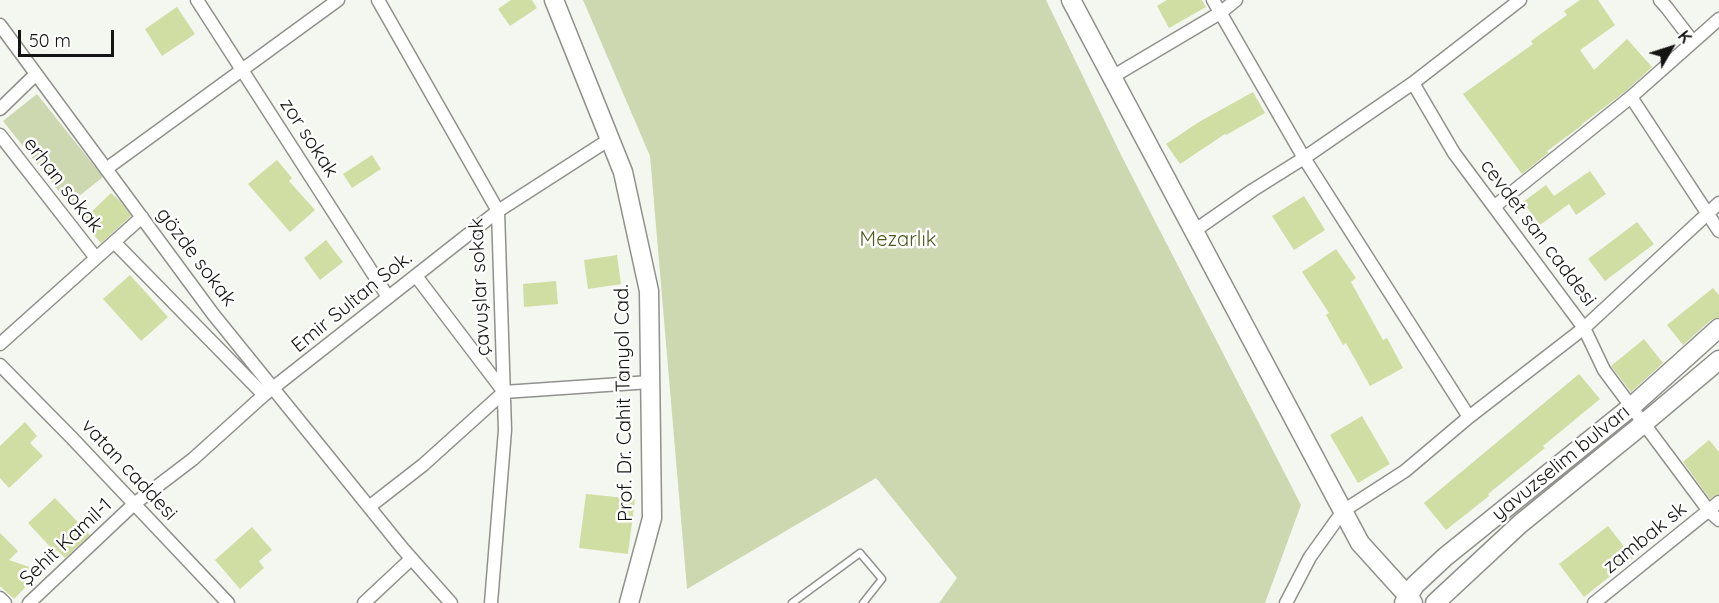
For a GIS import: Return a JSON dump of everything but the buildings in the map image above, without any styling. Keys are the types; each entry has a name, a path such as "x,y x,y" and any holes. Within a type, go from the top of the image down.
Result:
{"street":[{"name":"zor sokak","path":"197,0 388,297"},
{"path":"106,169 338,0"},
{"name":"çavuşlar sokak","path":"378,0 498,211 505,430 491,603"},
{"name":"Prof. Dr. Cahit Tanyol Cad.","path":"554,0 623,172 649,291 652,518 629,603"},
{"path":"1071,0 1360,543 1409,601 1415,585 1445,557 1631,407 1719,328"},
{"path":"1213,0 1304,158 1469,417"},
{"path":"1112,76 1220,13 1236,0"},
{"path":"1194,231 1413,83 1520,0"},
{"path":"1659,0 1693,42"},
{"path":"1495,206 1631,97 1719,19"},
{"name":"gözde sokak","path":"0,25 269,392"},
{"path":"0,109 36,74"},
{"name":"cevdet san caddesi","path":"1413,83 1454,153 1584,327 1604,370 1643,424 1714,507 1719,520"},
{"path":"1631,97 1719,231"},
{"name":"erhan sokak","path":"0,135 96,258"},
{"name":"Emir Sultan Sok.","path":"132,507 193,459 269,392 498,211 610,139"},
{"path":"1286,603 1310,557 1343,511 1405,471 1469,417 1584,327 1719,203"},
{"path":"0,344 142,217"},
{"name":"gözde sokak","path":"114,242 269,392 451,603"},
{"path":"416,276 504,392"},
{"name":"yavuzselim bulvarı","path":"1435,603 1520,524 1719,360"},
{"name":"vatan caddesi","path":"0,365 132,507 228,603"},
{"path":"369,507 423,465 504,392 650,382"},
{"name":"Şehit Kamil-1","path":"29,603 132,507"},
{"name":"zambak sk","path":"1594,603 1714,507"},
{"path":"364,603 411,559"},
{"path":"0,598 5,603"}],"lane":[{"path":"792,603 860,553 882,579 863,603"}],"green space":[{"name":"Mezarlık","path":"583,0 1046,0 1121,155 1301,505 1265,603 939,603 957,578 876,478 687,589 650,156"},
{"path":"37,94 103,177 69,204 3,121"}]}
